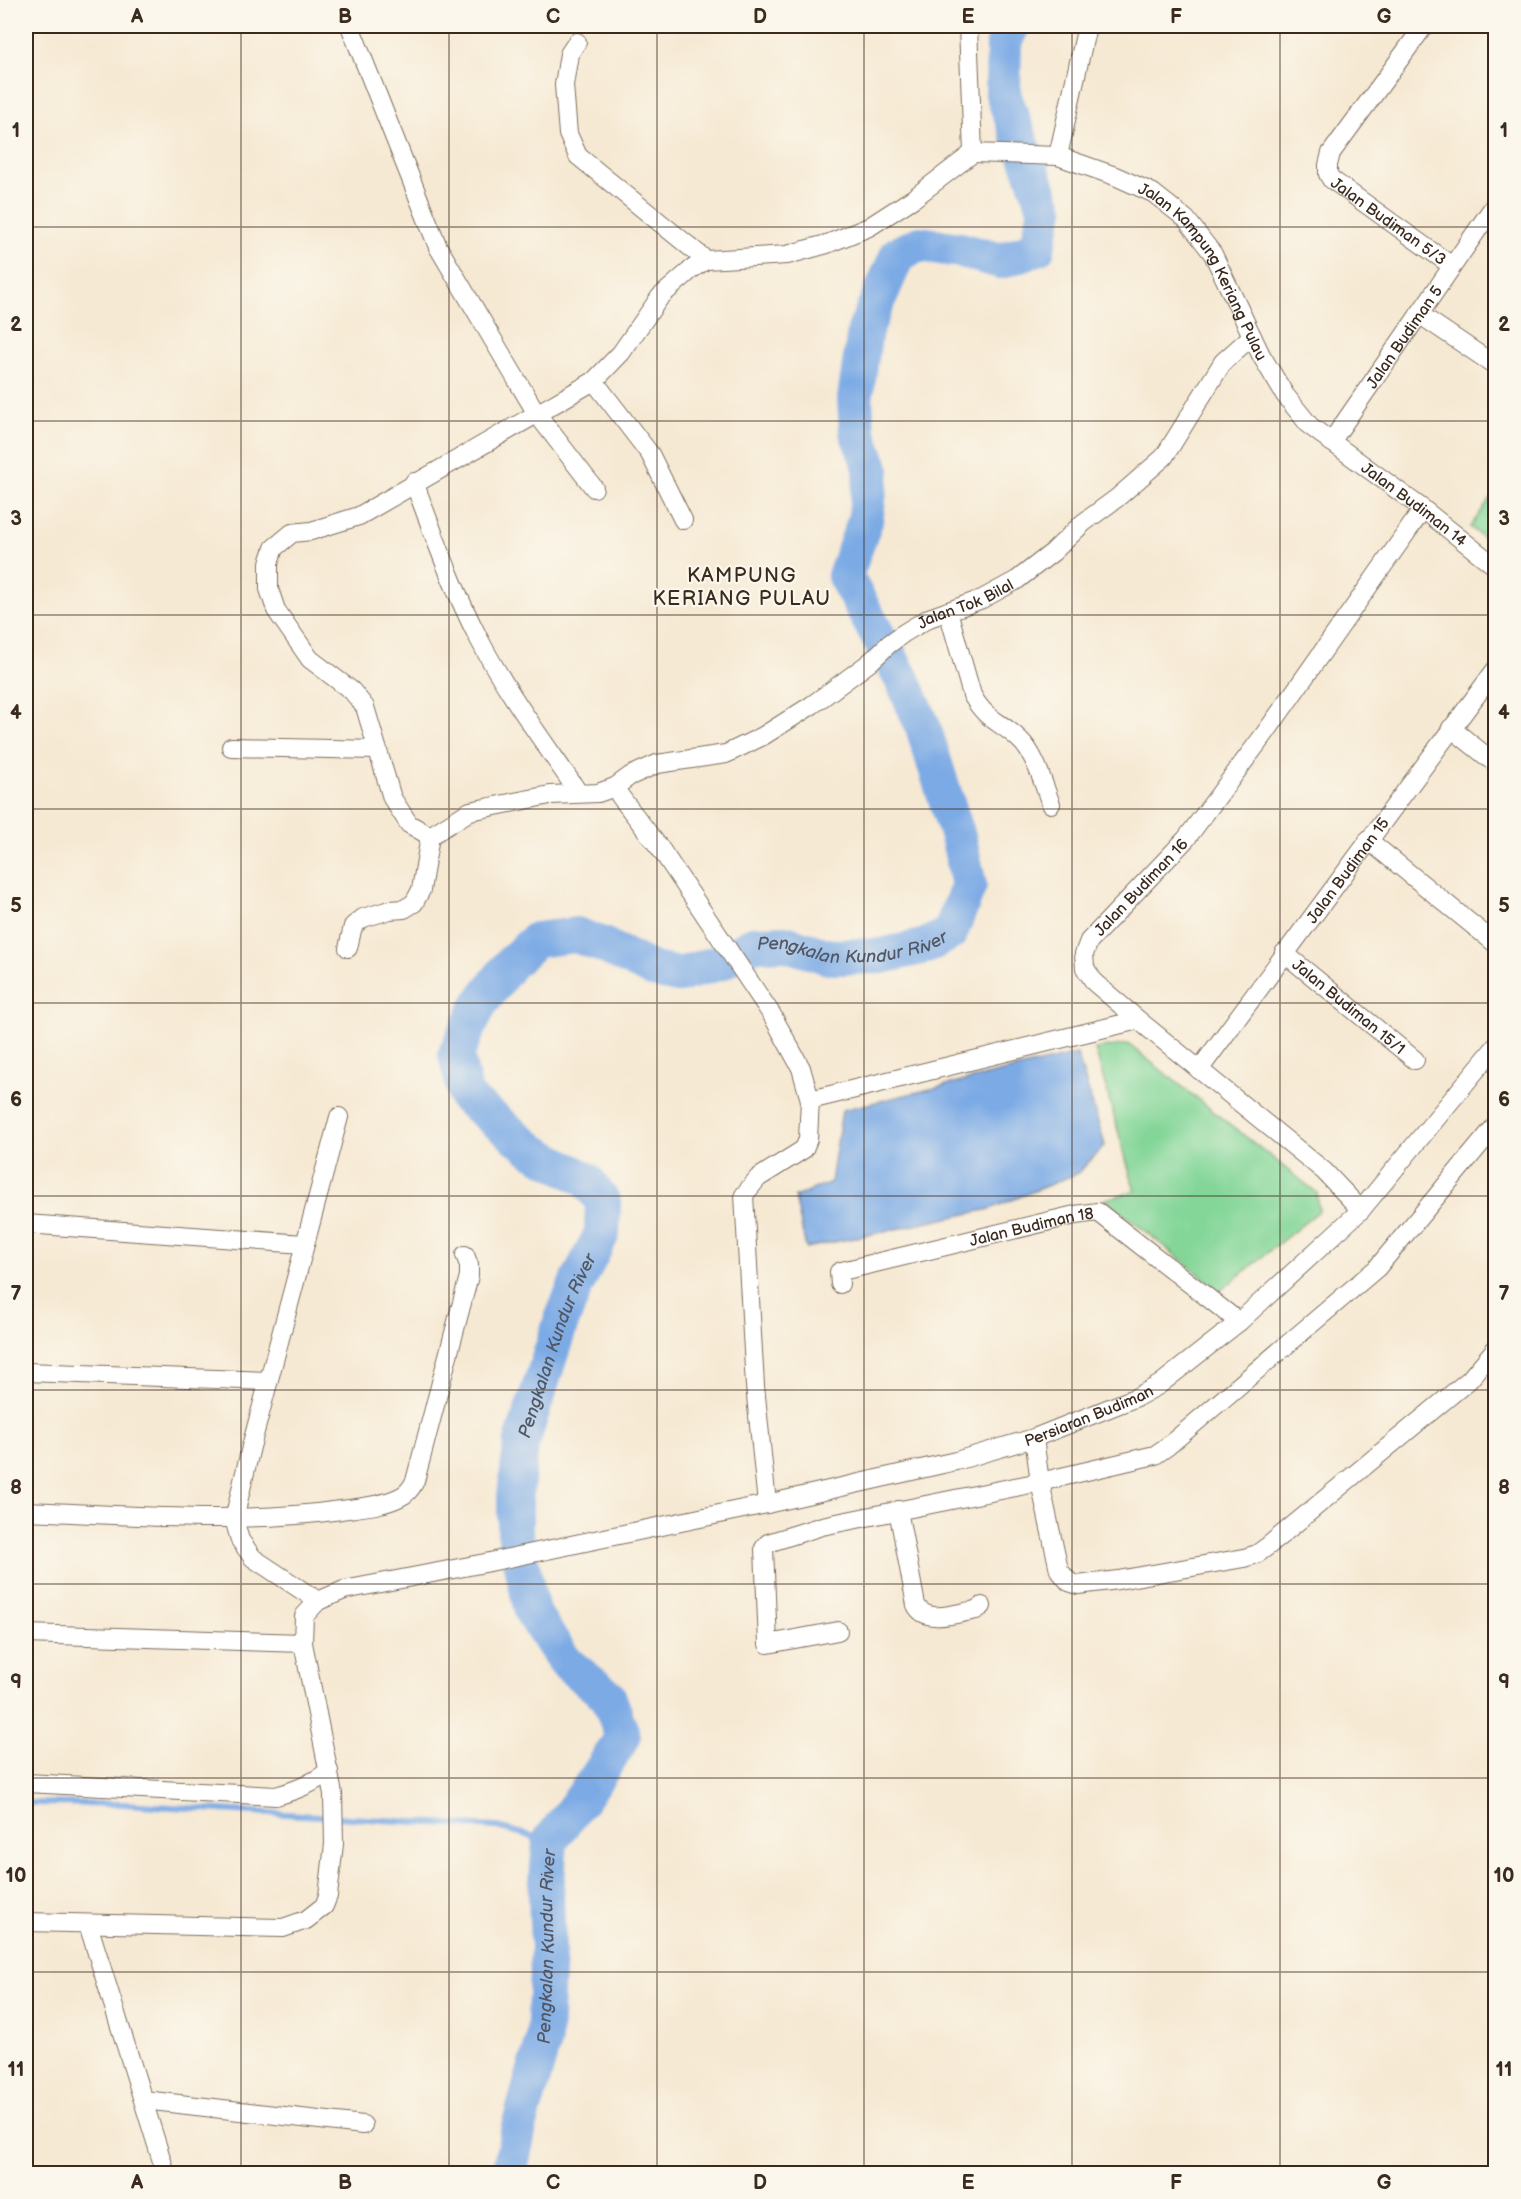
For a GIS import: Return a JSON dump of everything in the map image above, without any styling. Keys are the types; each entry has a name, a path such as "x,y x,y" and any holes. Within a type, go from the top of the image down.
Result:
{"street":[{"path":"350,26 438,247 537,414 594,488"},
{"path":"430,836 409,824 392,798 365,707 352,691 310,659 276,609 269,589 269,563 274,548 292,533 311,531 359,516 414,482 594,381 621,352 660,297 706,260 787,255 827,244 869,226 980,153 968,26"},
{"path":"1058,156 1087,26"},
{"name":"Jalan Budiman 5/3","path":"1424,26 1331,153 1328,174 1330,179 1452,266"},
{"path":"577,42 569,54 564,85 568,134 578,156 706,260"},
{"name":"Jalan Kampung Keriang Pulau","path":"980,153 1058,156 1115,176 1154,193 1186,219 1213,254 1252,336 1285,395 1310,426 1331,442"},
{"name":"Jalan Budiman 5","path":"1331,442 1496,203"},
{"path":"1419,314 1496,366"},
{"name":"Jalan Tok Bilal","path":"615,787 630,776 657,764 726,754 763,736 812,705 869,663 889,644 929,618 982,598 1017,580 1164,458 1223,362 1252,336"},
{"path":"594,381 650,454 683,520"},
{"name":"Jalan Budiman 14","path":"1331,442 1423,509 1496,567"},
{"path":"414,482 459,599 480,641 515,701 578,792"},
{"name":"Jalan Budiman 16","path":"1361,1210 1324,1171 1138,1020 1090,977 1085,968 1084,954 1089,941 1186,839 1266,732 1423,509"},
{"path":"948,611 972,695 978,707 993,721 1022,741 1030,754 1051,804"},
{"name":"Jalan Budiman 15","path":"1199,1070 1496,669"},
{"path":"1451,728 1496,764"},
{"path":"231,747 378,750"},
{"path":"348,948 352,926 363,918 390,910 404,909 414,903 421,890 430,836 470,811 550,795 578,792 598,793 615,787 662,851 772,1015 801,1068 810,1101 808,1139 804,1149 758,1178 744,1194 755,1386 767,1504"},
{"path":"1368,840 1496,944"},
{"name":"Jalan Budiman 15/1","path":"1284,953 1415,1060"},
{"path":"810,1101 1138,1020"},
{"name":"Persiaran Budiman","path":"318,1601 344,1590 767,1504 956,1461 1034,1438 1137,1397 1160,1385 1239,1322 1361,1210 1496,1046"},
{"path":"26,1922 283,1928 306,1920 324,1905 328,1896 334,1844 333,1794 303,1643 304,1616 318,1601 253,1558 240,1540 234,1519 339,1117"},
{"path":"838,1631 768,1644 764,1548 768,1543 822,1526 1040,1482 1155,1455 1377,1268 1496,1125"},
{"name":"Jalan Budiman 18","path":"840,1284 838,1276 842,1271 1075,1215 1098,1212 1239,1322"},
{"path":"26,1224 304,1244"},
{"path":"26,1511 234,1519 322,1512 385,1503 401,1497 410,1490 415,1481 469,1276 469,1264 465,1255"},
{"path":"1034,1438 1040,1482 1059,1570 1069,1582 1078,1585 1118,1580 1245,1558 1257,1554 1268,1546 1460,1388 1496,1348"},
{"path":"26,1372 269,1381"},
{"path":"898,1510 916,1605 920,1612 928,1617 976,1610 982,1606"},
{"path":"26,1634 303,1643"},
{"path":"26,1783 276,1796 314,1783 329,1771"},
{"path":"88,1924 166,2174"},
{"path":"144,2100 363,2125"}],"green space":[{"path":"1495,492 1495,547 1470,527"},
{"path":"1128,1044 1317,1193 1319,1211 1220,1291 1105,1199 1135,1191 1095,1049"}],"water":[{"path":"1077,1054 1105,1145 1078,1173 990,1209 806,1248 795,1197 831,1182 842,1110"}],"waterway":[{"name":"Pengkalan Kundur River","path":"509,2174 519,2127 544,2039 548,1948 546,1895 550,1841 593,1783 623,1737 608,1696 566,1663 532,1612 515,1532 515,1496 521,1445 561,1322 575,1287 602,1233 603,1202 587,1180 535,1152 466,1097 456,1054 479,1005 511,963 536,940 576,935 603,945 653,970 679,975 721,962 753,944 784,943 829,957 882,956 926,946 950,933 969,885 959,840 923,727 904,683 845,576 865,521 872,470 857,432 855,399 865,330 898,254 920,244 960,250 1001,261 1037,248 1046,210 1003,94 1004,42 1012,26"},
{"path":"26,1803 123,1804 497,1827 550,1841"}],"district":[{"name":"KAMPUNG KERIANG PULAU","path":"742,586"}]}
